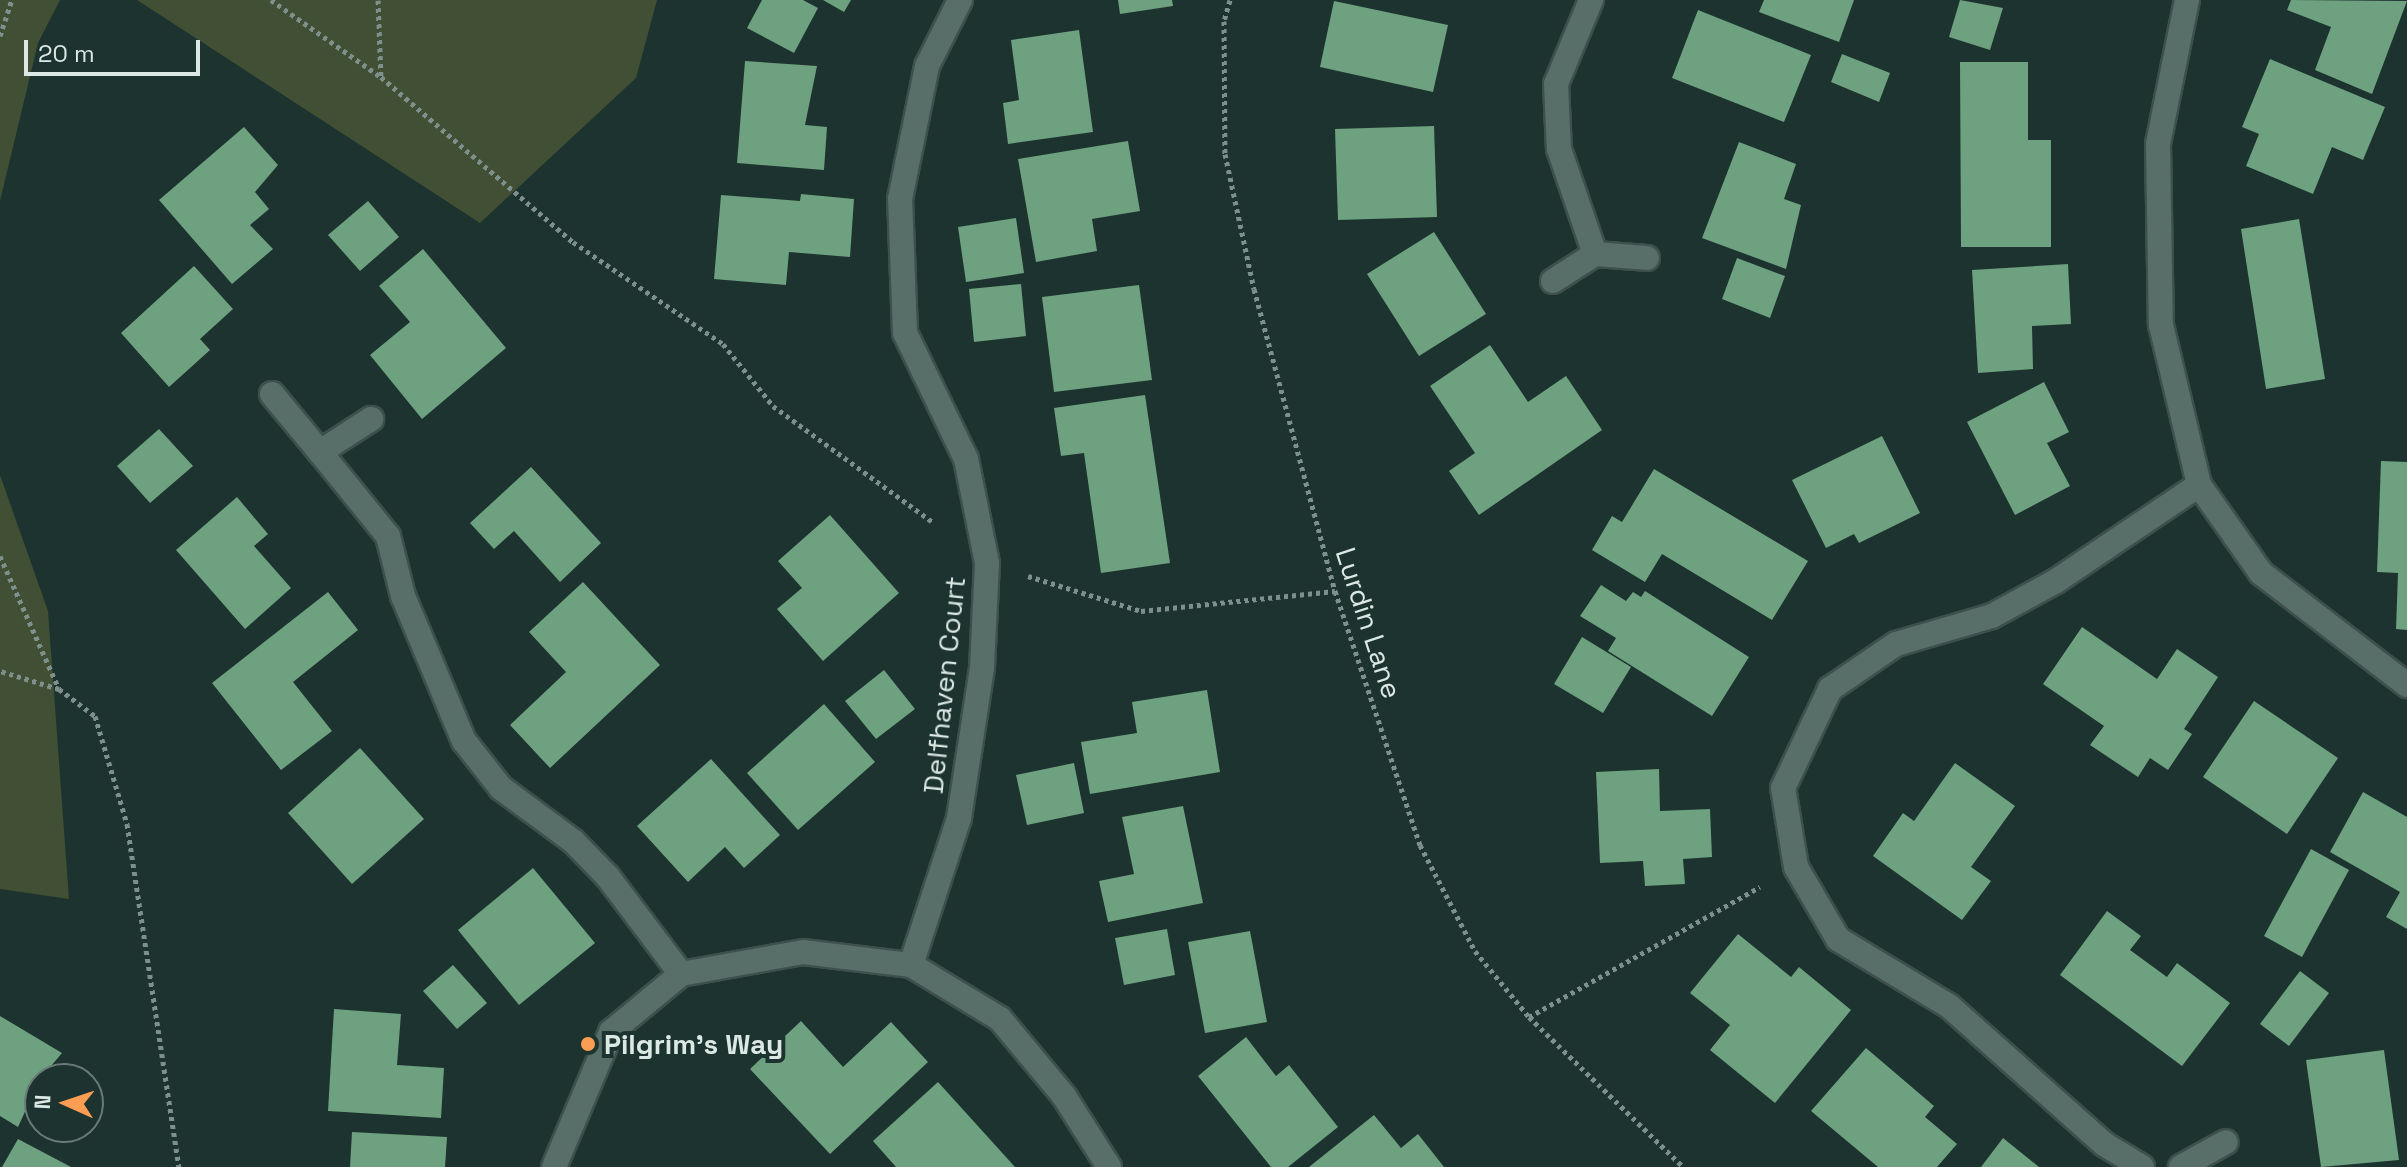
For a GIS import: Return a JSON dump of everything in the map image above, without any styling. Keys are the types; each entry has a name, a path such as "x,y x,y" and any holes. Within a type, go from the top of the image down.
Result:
{"street":[{"name":"Delfhaven Court","path":"911,965 959,818 982,668 987,563 966,459 905,333 900,199 927,66 960,0"},
{"path":"1591,0 1556,84 1559,149 1595,254"},
{"path":"2187,0 2158,144 2161,325 2199,485 2261,573 2407,685"},
{"path":"1553,281 1595,254 1647,258"},
{"path":"272,394 388,536 403,596 464,741 501,788 573,841 608,877 681,974"},
{"path":"320,452 371,419"},
{"path":"2142,1167 2104,1144 1949,1006 1838,939 1796,867 1783,788 1830,689 1896,644 1992,616 2056,581 2199,485"},
{"path":"554,1167 611,1032 681,974 803,952 911,965 1000,1019 1064,1096 1109,1167"},
{"path":"2181,1167 2226,1142"}],"path":[{"path":"0,36 12,0"},
{"path":"271,0 381,77 573,242 723,344 773,406 987,563 1141,611 1335,591"},
{"path":"378,0 381,77"},
{"name":"Lurdin Lane","path":"1230,0 1224,21 1225,154 1335,591 1420,845 1475,951 1529,1017 1683,1167"},
{"path":"0,556 59,689"},
{"path":"0,671 59,689 95,716 127,824 179,1167"},
{"path":"1529,1017 1796,867"}],"green space":[{"path":"0,0 60,0 38,43 0,201"},
{"path":"137,0 657,0 636,78 480,223"},
{"path":"0,475 48,611 69,899 0,889"}],"building":[{"path":"762,0 803,0 818,8 794,53 747,28"},
{"path":"823,0 851,0 844,12"},
{"path":"1118,0 1172,0 1173,6 1120,14"},
{"path":"1764,0 1854,0 1839,42 1759,12"},
{"path":"1960,0 2003,8 1990,50 1949,37"},
{"path":"2291,0 2407,1 2372,94 2315,70 2331,27 2287,10"},
{"path":"1334,1 1448,25 1433,92 1320,67"},
{"path":"1698,10 1811,55 1784,122 1672,78"},
{"path":"1079,30 1093,132 1008,144 1003,103 1019,100 1011,40"},
{"path":"1842,54 1890,73 1879,102 1831,82"},
{"path":"2270,59 2385,107 2363,160 2332,147 2313,194 2246,166 2259,134 2242,127"},
{"path":"745,61 817,66 805,125 827,127 824,170 737,163"},
{"path":"1960,62 2028,62 2028,140 2051,140 2051,247 1961,247"},
{"path":"1434,126 1437,217 1338,220 1335,129"},
{"path":"244,127 278,165 255,192 269,209 250,225 273,249 232,284 159,200"},
{"path":"1128,141 1140,211 1092,219 1097,251 1036,262 1018,159"},
{"path":"1739,142 1796,164 1784,199 1801,205 1786,269 1702,238"},
{"path":"801,194 854,199 850,257 789,252 786,285 714,279 721,195 800,201"},
{"path":"368,201 399,237 360,271 328,235"},
{"path":"1016,218 1024,273 966,282 958,227"},
{"path":"2299,219 2325,379 2266,389 2241,229"},
{"path":"1434,232 1486,314 1419,356 1367,274"},
{"path":"423,249 506,348 422,419 370,355 410,322 379,286"},
{"path":"1737,258 1785,276 1770,318 1722,299"},
{"path":"2068,264 2071,324 2032,326 2033,369 1978,373 1972,270"},
{"path":"194,266 233,309 200,339 210,350 169,387 121,333"},
{"path":"1021,284 1026,336 974,342 969,289"},
{"path":"1139,285 1152,380 1054,392 1042,297"},
{"path":"1490,345 1528,402 1566,376 1602,430 1479,515 1449,471 1475,453 1430,386"},
{"path":"2044,382 2069,432 2047,443 2070,486 2015,515 1967,422"},
{"path":"1145,395 1170,563 1101,573 1084,453 1061,456 1054,408"},
{"path":"159,429 193,466 150,503 117,466"},
{"path":"1882,436 1920,513 1859,543 1854,534 1826,548 1792,480"},
{"path":"2381,461 2407,462 2407,630 2396,629 2398,573 2377,572"},
{"path":"531,467 601,543 560,582 514,531 494,549 470,523"},
{"path":"1654,469 1808,561 1772,620 1662,554 1645,582 1592,550 1612,516 1622,522"},
{"path":"237,497 268,534 254,546 291,588 245,629 176,550"},
{"path":"830,515 899,593 823,661 777,609 802,588 778,561"},
{"path":"583,582 660,665 550,768 510,725 566,672 529,632"},
{"path":"1601,585 1626,601 1633,592 1641,597 1645,591 1749,657 1712,716 1608,651 1616,638 1580,616"},
{"path":"328,592 358,630 293,682 332,731 281,770 212,683"},
{"path":"2082,627 2157,679 2177,649 2218,677 2184,729 2192,734 2168,770 2150,758 2138,777 2090,745 2104,726 2043,684"},
{"path":"1582,637 1631,667 1603,713 1554,684"},
{"path":"884,670 915,709 876,739 845,701"},
{"path":"1207,690 1220,772 1090,794 1081,742 1137,733 1132,702"},
{"path":"2254,701 2338,758 2287,834 2203,777"},
{"path":"824,704 875,762 798,830 747,773"},
{"path":"360,748 424,819 352,884 288,813"},
{"path":"711,759 780,835 744,868 725,847 688,882 637,826"},
{"path":"1074,763 1084,813 1027,825 1016,775"},
{"path":"1955,763 2015,806 1971,867 1991,881 1962,920 1873,856 1903,813 1914,821"},
{"path":"1659,769 1660,811 1710,809 1712,857 1683,859 1685,884 1645,886 1643,861 1600,863 1596,772"},
{"path":"2363,792 2407,817 2407,929 2386,917 2400,892 2330,852"},
{"path":"1183,806 1203,903 1108,922 1099,881 1134,874 1122,817"},
{"path":"2311,849 2349,870 2302,957 2264,936"},
{"path":"533,868 595,943 519,1005 458,930"},
{"path":"2107,911 2141,936 2130,950 2167,977 2177,963 2230,1003 2182,1066 2060,975"},
{"path":"1167,929 1175,975 1124,985 1115,938"},
{"path":"1250,931 1267,1022 1205,1033 1188,942"},
{"path":"1738,934 1791,977 1799,967 1851,1010 1775,1103 1710,1050 1730,1025 1690,993"},
{"path":"453,965 487,1003 457,1029 423,991"},
{"path":"2300,971 2329,993 2289,1046 2260,1024"},
{"path":"334,1009 401,1014 397,1065 444,1068 441,1118 328,1111"},
{"path":"0,1016 62,1053 54,1063 24,1063 24,1114 18,1127 0,1116"},
{"path":"801,1021 843,1067 891,1022 928,1062 830,1154 750,1069"},
{"path":"1246,1037 1276,1076 1289,1065 1338,1127 1288,1167 1271,1167 1198,1076"},
{"path":"1866,1048 1934,1106 1925,1117 1957,1144 1937,1167 1878,1167 1811,1111"},
{"path":"2384,1050 2399,1160 2321,1167 2306,1060"},
{"path":"938,1082 1015,1167 896,1167 873,1141"},
{"path":"1374,1115 1401,1148 1418,1134 1444,1167 1309,1167"},
{"path":"352,1132 447,1137 445,1167 350,1167"},
{"path":"2003,1138 2039,1167 1981,1167"},
{"path":"18,1139 71,1167 2,1167"}],"place":[{"name":"Pilgrim's Way","path":"588,1044"}]}
